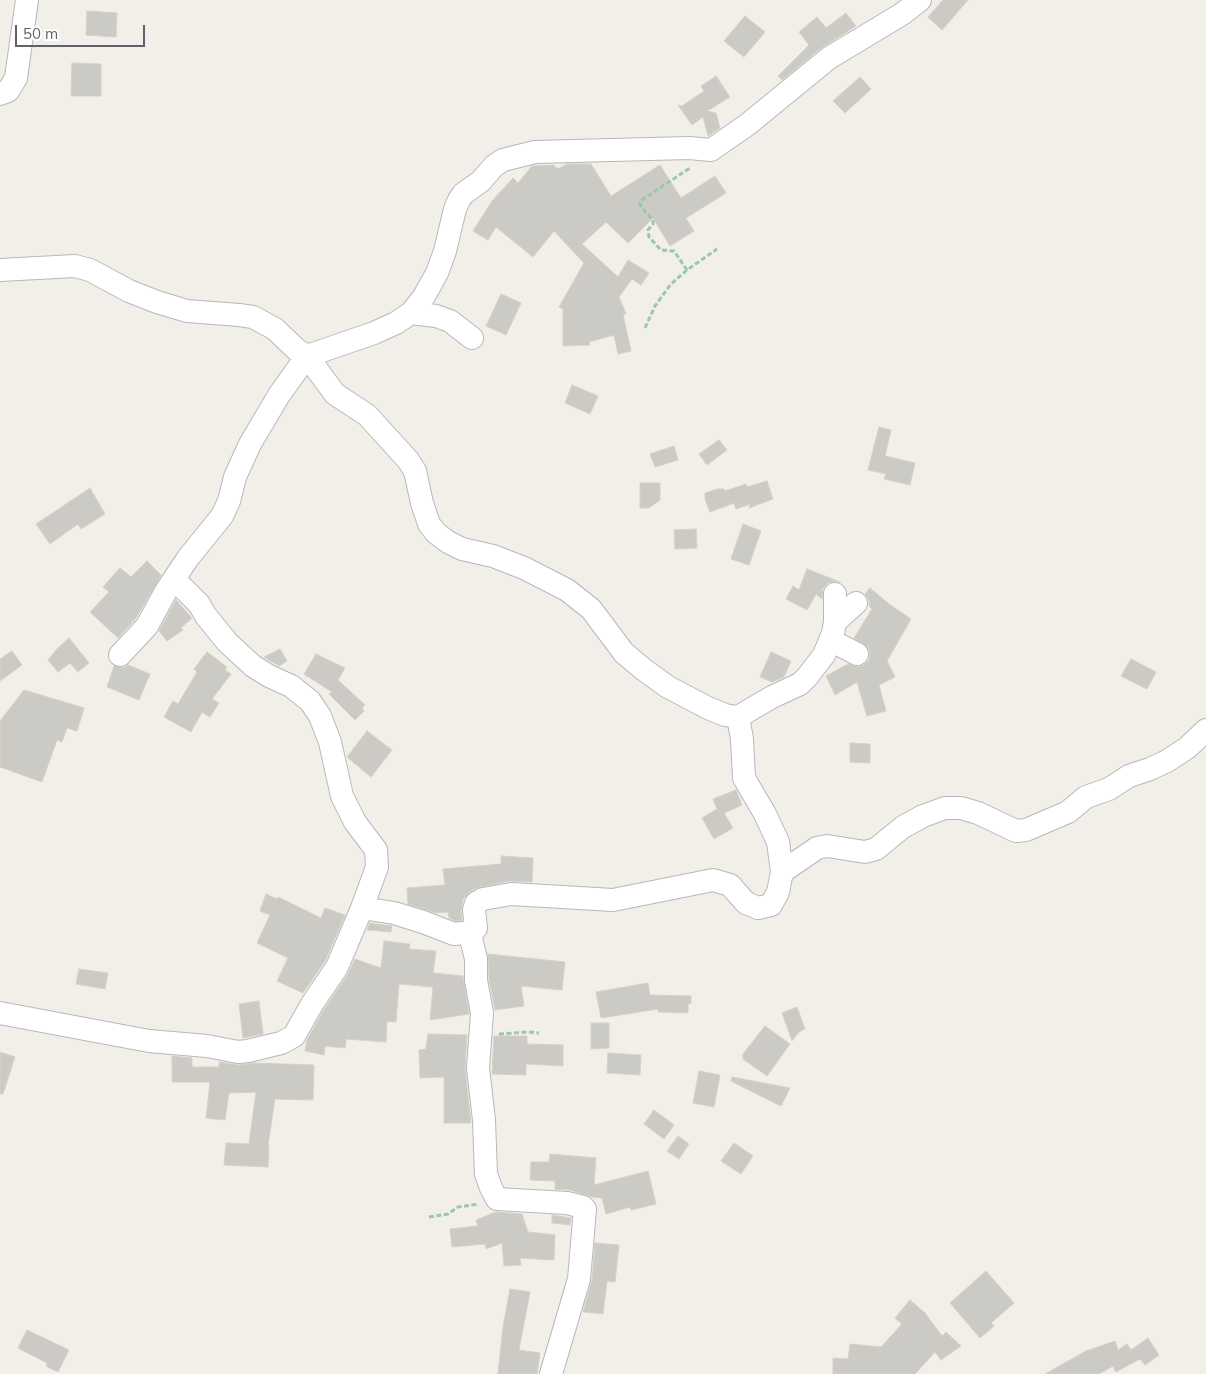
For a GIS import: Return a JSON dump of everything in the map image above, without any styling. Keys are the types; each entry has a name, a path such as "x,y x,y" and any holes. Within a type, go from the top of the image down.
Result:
{"street":[{"path":"0,94 8,91 16,78 27,0"},
{"path":"120,655 147,626 188,558 222,516 229,501 235,477 250,444 279,395 308,356 374,333 396,323 411,313 423,298 437,273 445,252 455,209 459,200 481,181 494,166 504,160 535,152 555,150 690,148 711,150 747,125 829,58 902,14 920,0"},
{"path":"0,270 75,266 90,270 129,291 172,306 204,313 239,314 252,317 275,329 296,350 308,356 335,394 367,415 408,460 415,471 429,524 436,532 448,542 462,549 492,556 524,568 567,590 591,609 624,653 639,666 668,687 725,715 745,714 800,684 808,677 824,656 833,631 835,594"},
{"path":"411,313 436,316 450,321 472,338"},
{"path":"0,1013 149,1041 207,1046 238,1052 281,1043 294,1036 336,967 362,908 377,866 376,850 355,822 342,796 330,742 320,716 310,701 304,696 291,686 253,666 227,642 199,604 174,579"},
{"path":"833,631 856,603"},
{"path":"833,631 857,654"},
{"path":"551,1374 579,1279 585,1209 567,1202 497,1199 486,1174 484,1120 478,1068 482,1013 476,980 476,959 471,938 472,932 476,928 474,910 476,902 511,894 613,900 713,880 730,885 746,902 758,908 771,905 778,892 782,872 778,842 765,814 744,778 742,739 745,714"},
{"path":"782,872 817,848 827,846 865,852 876,849 903,826 945,808 961,808 1016,830 1026,830 1068,812 1086,797 1109,788 1129,776 1150,770 1167,761 1187,748 1206,730"},
{"path":"362,908 423,922 454,934 472,932"}],"path":[{"path":"687,270 674,251 661,250 649,237 648,230 654,222 641,207 640,200 689,168 711,150"},
{"path":"645,328 655,306 671,284 687,270 717,250"},
{"path":"482,1030 504,1035 528,1032 539,1033"},
{"path":"429,1217 448,1214 458,1207 497,1199"}],"building":[{"path":"943,0 968,0 942,30 928,17"},
{"path":"87,11 117,13 116,37 86,35"},
{"path":"846,13 856,26 821,48 782,80 778,76 809,45 799,32 817,17 826,28"},
{"path":"745,16 765,32 744,57 724,41"},
{"path":"72,63 101,64 101,96 71,96"},
{"path":"716,76 730,97 707,111 716,113 720,128 708,136 703,117 692,125 678,105 682,106 704,91 701,86"},
{"path":"860,77 871,89 845,113 833,101"},
{"path":"567,164 591,164 611,196 660,165 681,198 715,176 726,193 686,218 694,231 670,246 653,218 628,243 606,222 582,244 618,277 628,260 649,273 641,285 632,279 619,297 626,314 623,315 631,351 618,354 614,335 589,342 590,345 563,346 563,309 559,307 584,263 554,231 533,257 496,227 488,240 473,231 492,201 513,178 518,183 532,166 553,165 558,169"},
{"path":"501,294 521,303 506,335 486,326"},
{"path":"572,385 598,396 590,414 565,403"},
{"path":"879,427 891,430 885,456 915,463 910,485 884,479 886,474 868,470"},
{"path":"719,440 727,450 707,465 699,454"},
{"path":"674,446 678,460 655,467 650,454"},
{"path":"767,481 773,499 749,508 750,504 736,509 734,503 710,512 705,499 705,493 718,489 724,489 725,491 746,484 747,487"},
{"path":"640,483 660,483 660,500 649,508 640,508"},
{"path":"90,488 105,514 81,529 78,524 50,544 36,524"},
{"path":"743,524 761,531 749,565 731,559"},
{"path":"696,529 697,548 675,549 674,530"},
{"path":"147,561 161,575 136,618 118,638 90,612 109,592 103,587 120,568 131,577"},
{"path":"807,569 840,582 828,583 823,588 822,599 816,594 807,610 786,599 793,586 799,590"},
{"path":"870,588 911,619 887,661 895,677 879,685 886,711 867,716 857,682 835,695 826,676 848,664 858,667 864,665 869,660 870,653 868,647 854,638 872,609 865,594"},
{"path":"176,600 192,618 181,628 183,630 167,641 159,631"},
{"path":"69,638 89,663 78,672 70,663 58,672 48,660"},
{"path":"280,649 287,661 279,666 264,657"},
{"path":"12,651 22,665 0,681 0,659"},
{"path":"207,652 227,667 225,670 231,674 212,699 219,703 210,717 202,712 191,732 164,717 173,701 178,704 197,672 194,669"},
{"path":"771,652 791,661 784,677 772,682 760,677"},
{"path":"316,654 345,668 338,680 365,705 362,708 364,711 355,720 329,694 332,692 304,674"},
{"path":"1131,659 1156,672 1147,689 1121,676"},
{"path":"128,665 150,674 139,700 107,687 114,666 123,668"},
{"path":"24,690 84,708 77,731 67,728 62,742 57,740 42,782 0,767 0,721"},
{"path":"367,731 392,750 371,777 347,757"},
{"path":"850,743 870,744 870,763 850,762"},
{"path":"736,790 742,805 724,813 733,828 714,839 702,818 717,809 713,799"},
{"path":"501,856 533,858 532,882 509,881 476,888 463,899 462,920 456,921 449,918 448,912 436,913 408,904 407,888 445,885 443,869 501,864"},
{"path":"266,894 277,899 278,897 321,918 325,908 345,915 325,961 303,993 277,981 288,958 257,943 270,915 260,911"},
{"path":"370,923 392,926 391,932 367,930"},
{"path":"384,941 410,944 409,949 436,951 433,973 463,976 469,1014 430,1020 433,987 399,984 396,1022 387,1021 386,1042 346,1039 345,1048 325,1046 324,1055 305,1051 307,1040 323,1011 348,974 355,959 381,968"},
{"path":"488,954 565,962 562,990 521,986 524,1006 495,1010 489,979"},
{"path":"79,969 108,973 105,989 76,984"},
{"path":"648,983 650,995 691,996 691,1003 688,1004 688,1013 658,1012 658,1009 601,1018 596,992"},
{"path":"259,1001 263,1034 243,1038 239,1004"},
{"path":"797,1007 805,1029 799,1032 792,1041 782,1013"},
{"path":"591,1023 609,1023 609,1048 591,1049"},
{"path":"765,1026 790,1044 767,1076 743,1059 743,1054"},
{"path":"428,1034 467,1035 465,1069 471,1123 444,1123 444,1077 420,1078 419,1050 426,1049"},
{"path":"494,1036 527,1036 527,1044 563,1045 563,1066 526,1064 526,1075 492,1074"},
{"path":"0,1052 15,1057 3,1094 0,1094"},
{"path":"608,1053 641,1055 640,1075 607,1073"},
{"path":"172,1056 192,1058 192,1067 219,1067 219,1062 239,1065 254,1063 314,1065 313,1100 275,1099 268,1145 268,1167 224,1165 226,1143 249,1144 256,1092 229,1093 225,1120 206,1118 210,1082 172,1082"},
{"path":"699,1071 720,1075 714,1107 693,1103"},
{"path":"732,1077 790,1088 781,1106 731,1081"},
{"path":"654,1110 674,1125 664,1139 644,1124"},
{"path":"678,1136 689,1144 679,1159 667,1151"},
{"path":"734,1143 753,1156 741,1174 721,1161"},
{"path":"550,1154 596,1158 594,1185 648,1171 656,1204 631,1210 630,1207 606,1214 602,1198 570,1190 555,1189 555,1181 530,1180 531,1162 549,1162"},
{"path":"496,1212 522,1214 528,1232 555,1235 554,1260 520,1258 521,1265 504,1266 502,1243 486,1249 485,1244 452,1247 450,1229 478,1226 476,1220"},
{"path":"552,1215 571,1218 570,1225 552,1223"},
{"path":"595,1243 619,1245 615,1282 607,1281 603,1314 583,1312 592,1280"},
{"path":"986,1271 1014,1303 991,1323 994,1326 980,1338 950,1303"},
{"path":"510,1289 530,1292 519,1350 540,1353 537,1374 498,1374 503,1327"},
{"path":"910,1300 925,1313 942,1336 946,1332 961,1346 941,1360 935,1352 915,1374 833,1374 833,1358 848,1359 850,1344 881,1347 902,1324 895,1318"},
{"path":"27,1330 69,1350 58,1372 46,1366 47,1363 18,1348"},
{"path":"1148,1338 1159,1355 1145,1365 1140,1359 1116,1372 1113,1366 1099,1374 1045,1374 1086,1351 1115,1341 1118,1350 1127,1344 1131,1350"}]}
